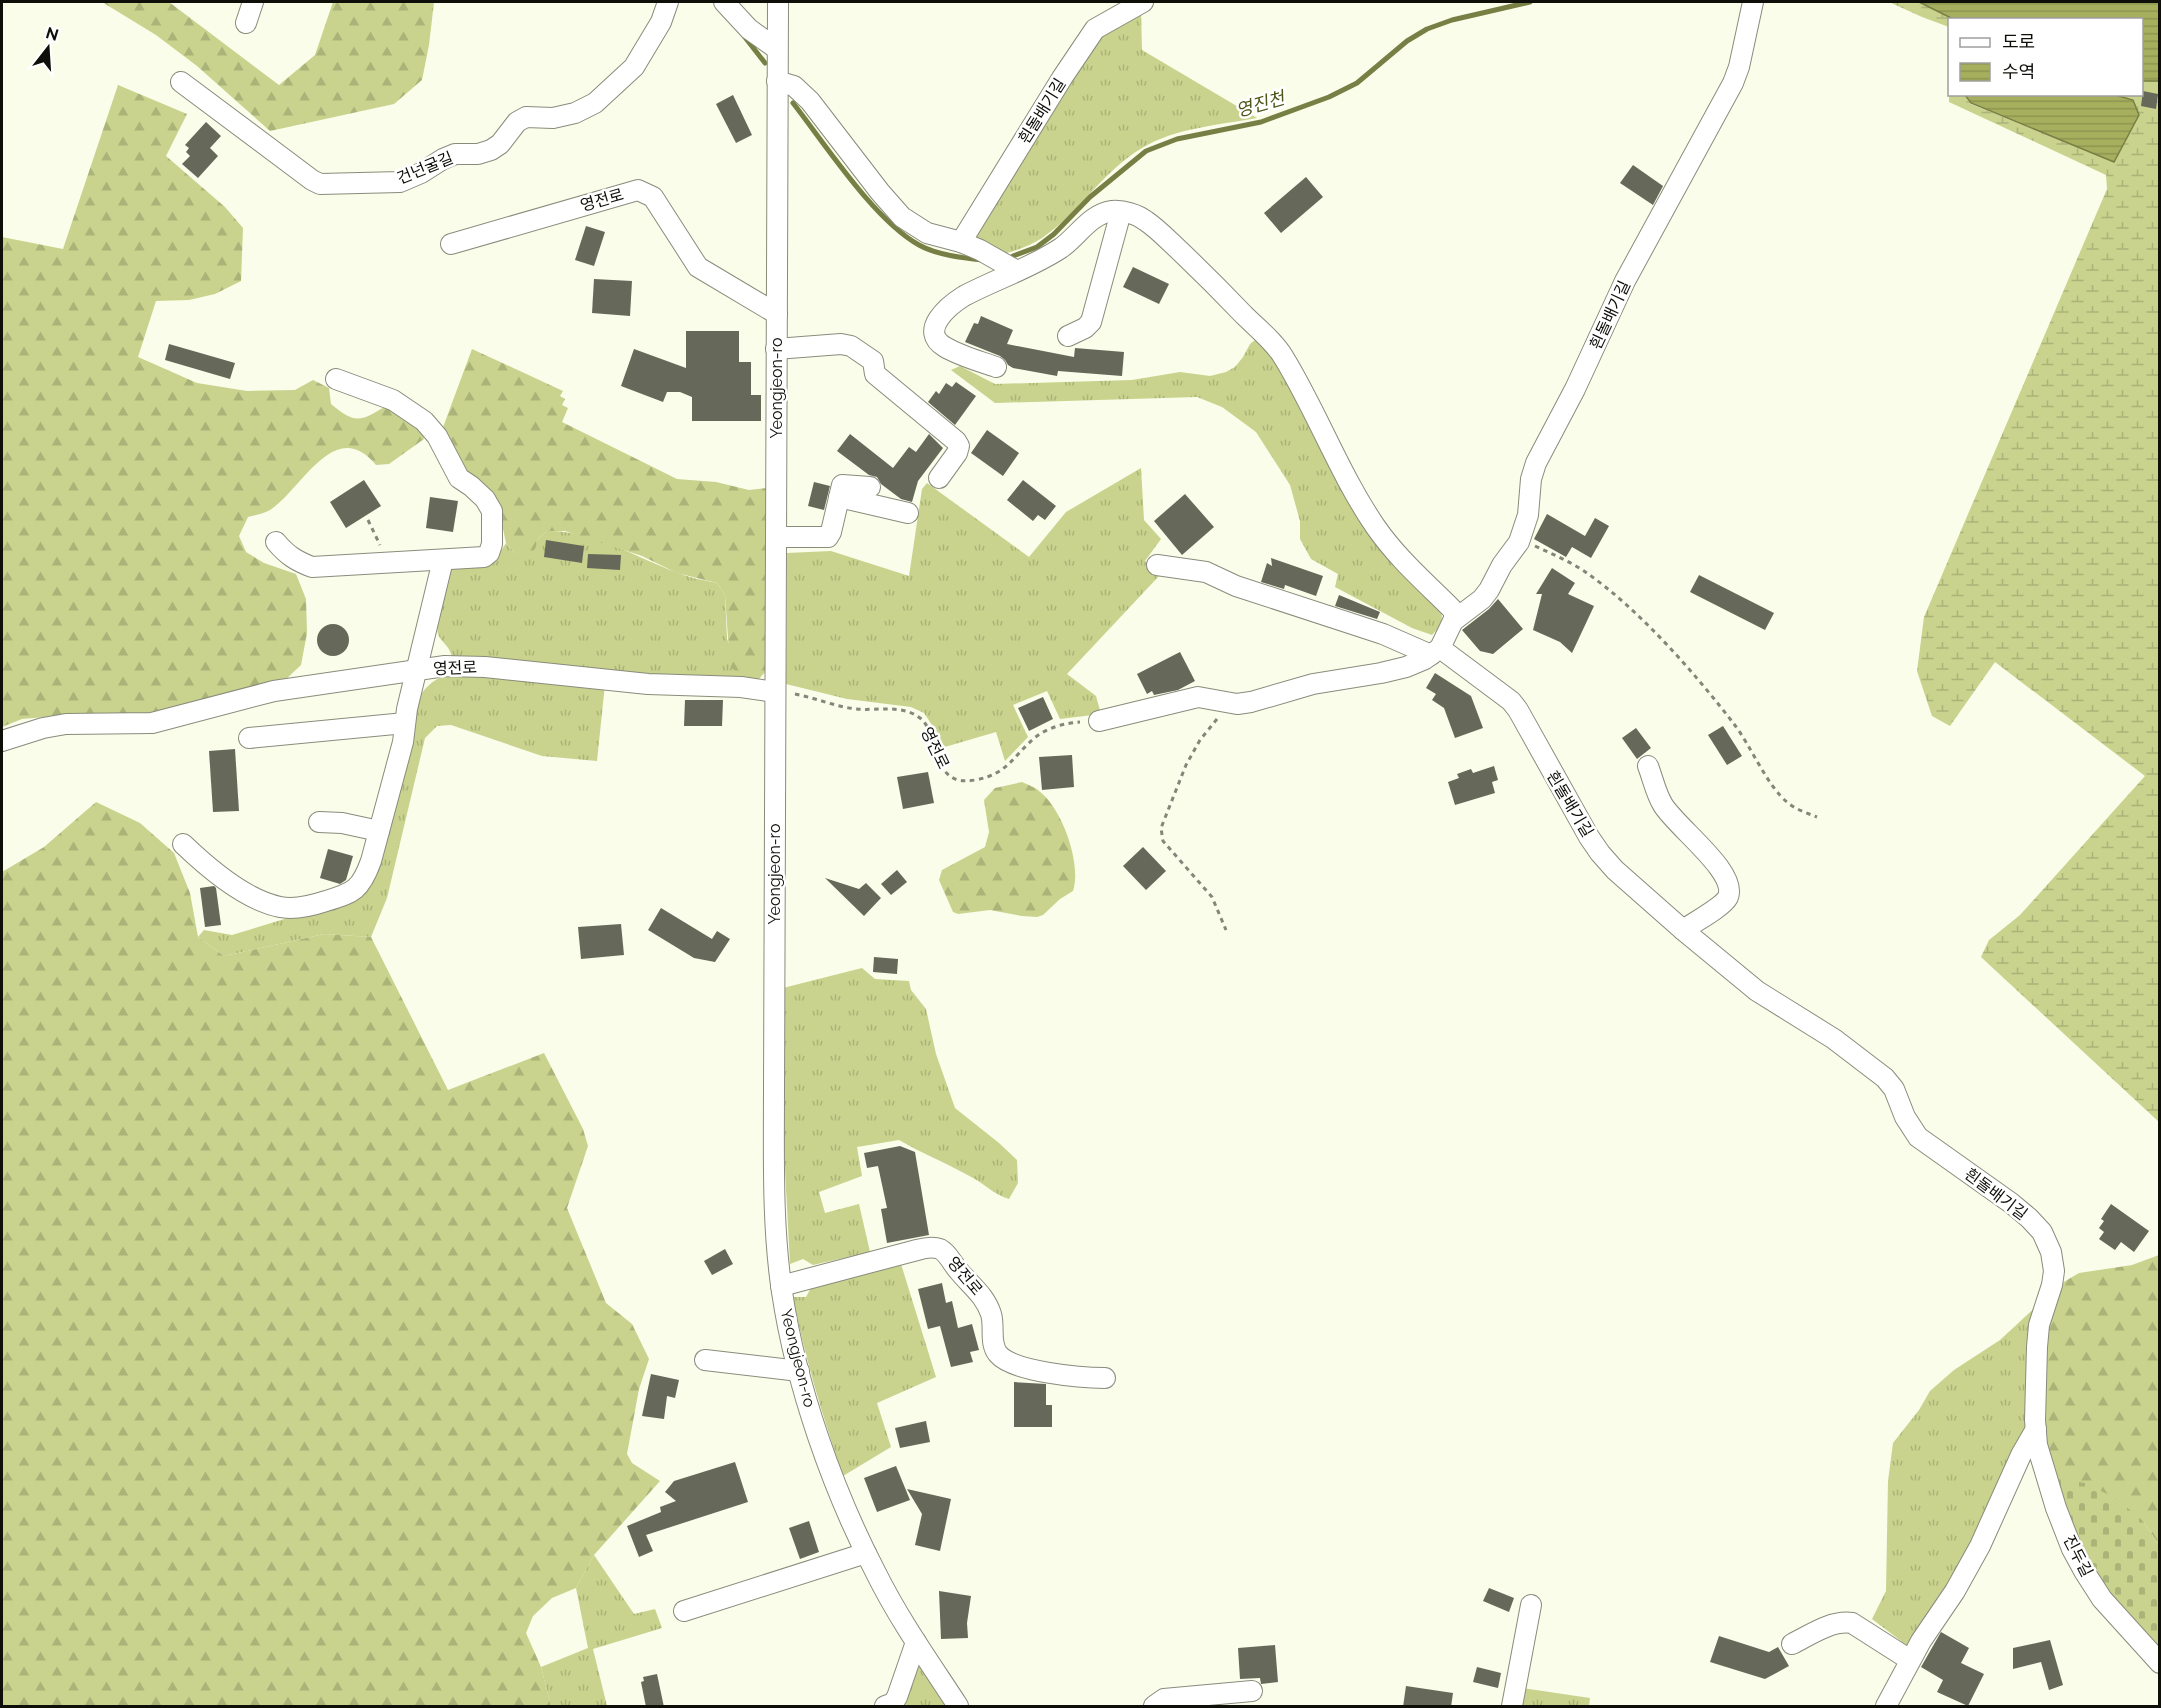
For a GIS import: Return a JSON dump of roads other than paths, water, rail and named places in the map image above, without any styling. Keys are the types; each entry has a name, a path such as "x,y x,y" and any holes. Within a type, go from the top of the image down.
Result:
{"street":[{"path":"246,23 253,2"},
{"name":"건넌굴길","path":"181,82 320,184 400,182 455,154 478,154 491,150 500,144 517,122 526,117 553,118 575,113 595,103 634,67 661,22 668,2"},
{"path":"724,2 749,29 777,49"},
{"name":"Yeongjeon-ro","path":"778,2 775,1201 781,1286 792,1346 810,1409 828,1462 866,1553 896,1609 958,1707"},
{"name":"흰돌배기길","path":"961,242 1062,78 1095,29 1143,2"},
{"name":"흰돌배기길","path":"1436,652 1456,618 1489,591 1502,565 1519,542 1528,515 1536,463 1575,389 1635,263 1733,83 1739,67 1753,2"},
{"path":"777,81 794,86 801,91 902,217 927,232 961,242 998,259 1017,272"},
{"name":"영전로","path":"451,244 638,190 653,197 659,204 698,267 777,315"},
{"path":"996,368 945,347 938,341 935,333 936,322 942,312 975,290 1017,272 1062,247 1094,218 1113,211 1135,215 1146,220 1220,290 1283,355 1344,474 1374,525 1406,566 1452,609 1456,618"},
{"path":"1068,336 1085,328 1091,322 1121,212"},
{"path":"777,349 841,344 851,346 873,361 875,374 956,441 959,446 957,453 939,478"},
{"path":"276,542 286,554 312,567 484,557 492,544 492,512 485,499 459,478 452,469 447,453 437,436 424,421 393,400 336,379"},
{"path":"776,537 828,537 842,485 870,487"},
{"path":"839,497 908,513"},
{"name":"영전로","path":"183,844 207,868 235,887 272,904 295,908 310,906 355,891 364,879 403,742 405,723 443,560"},
{"name":"흰돌배기길","path":"1157,565 1206,572 1236,586 1436,652 1511,701 1600,853 1615,870 1757,991 1834,1039 1872,1067 1894,1089 1905,1117 1918,1137 2003,1197 2042,1232 2051,1252 2054,1271 2052,1285 2039,1325 2036,1428 2021,1455 1980,1546 1955,1591 1910,1660 1886,1707"},
{"path":"1099,721 1198,697 1238,704 1251,702 1313,684 1406,667 1436,652"},
{"name":"영전로","path":"2,741 43,728 66,724 152,723 274,691 445,666 484,667 648,684 741,687 775,692"},
{"path":"249,738 405,723"},
{"path":"1648,766 1662,804 1676,823 1716,862 1725,875 1729,888 1724,903 1683,930"},
{"path":"319,822 342,823 379,831"},
{"name":"영전로","path":"781,1286 917,1250 937,1248 945,1252 959,1272 986,1300 992,1316 993,1344 998,1354 1009,1363 1080,1378 1105,1378"},
{"path":"705,1360 799,1371"},
{"name":"진두길","path":"2036,1428 2037,1445 2056,1508 2072,1549 2102,1599 2160,1662"},
{"path":"684,1611 866,1553"},
{"path":"1512,1707 1532,1605"},
{"path":"1792,1644 1830,1626 1843,1622 1852,1623 1910,1660"},
{"path":"885,1707 893,1703 897,1697 916,1642"},
{"path":"1154,1707 1164,1699 1252,1691"}],"water":[{"path":"1919,2 2159,2 2159,81 2143,81 2143,18 1951,18"},
{"path":"1966,96 2119,96 2133,100 2139,115 2114,162 1971,103"}],"waterway":[{"name":"영진천","path":"1013,256 1037,247 1054,234 1090,197 1146,151 1177,139 1261,122 1329,97 1357,83 1407,41 1427,29 1452,20 1530,2"},
{"name":"영진천","path":"744,36 765,63"},
{"name":"영진천","path":"793,103 851,180 885,218 902,233 919,245 942,254 983,260"}]}
